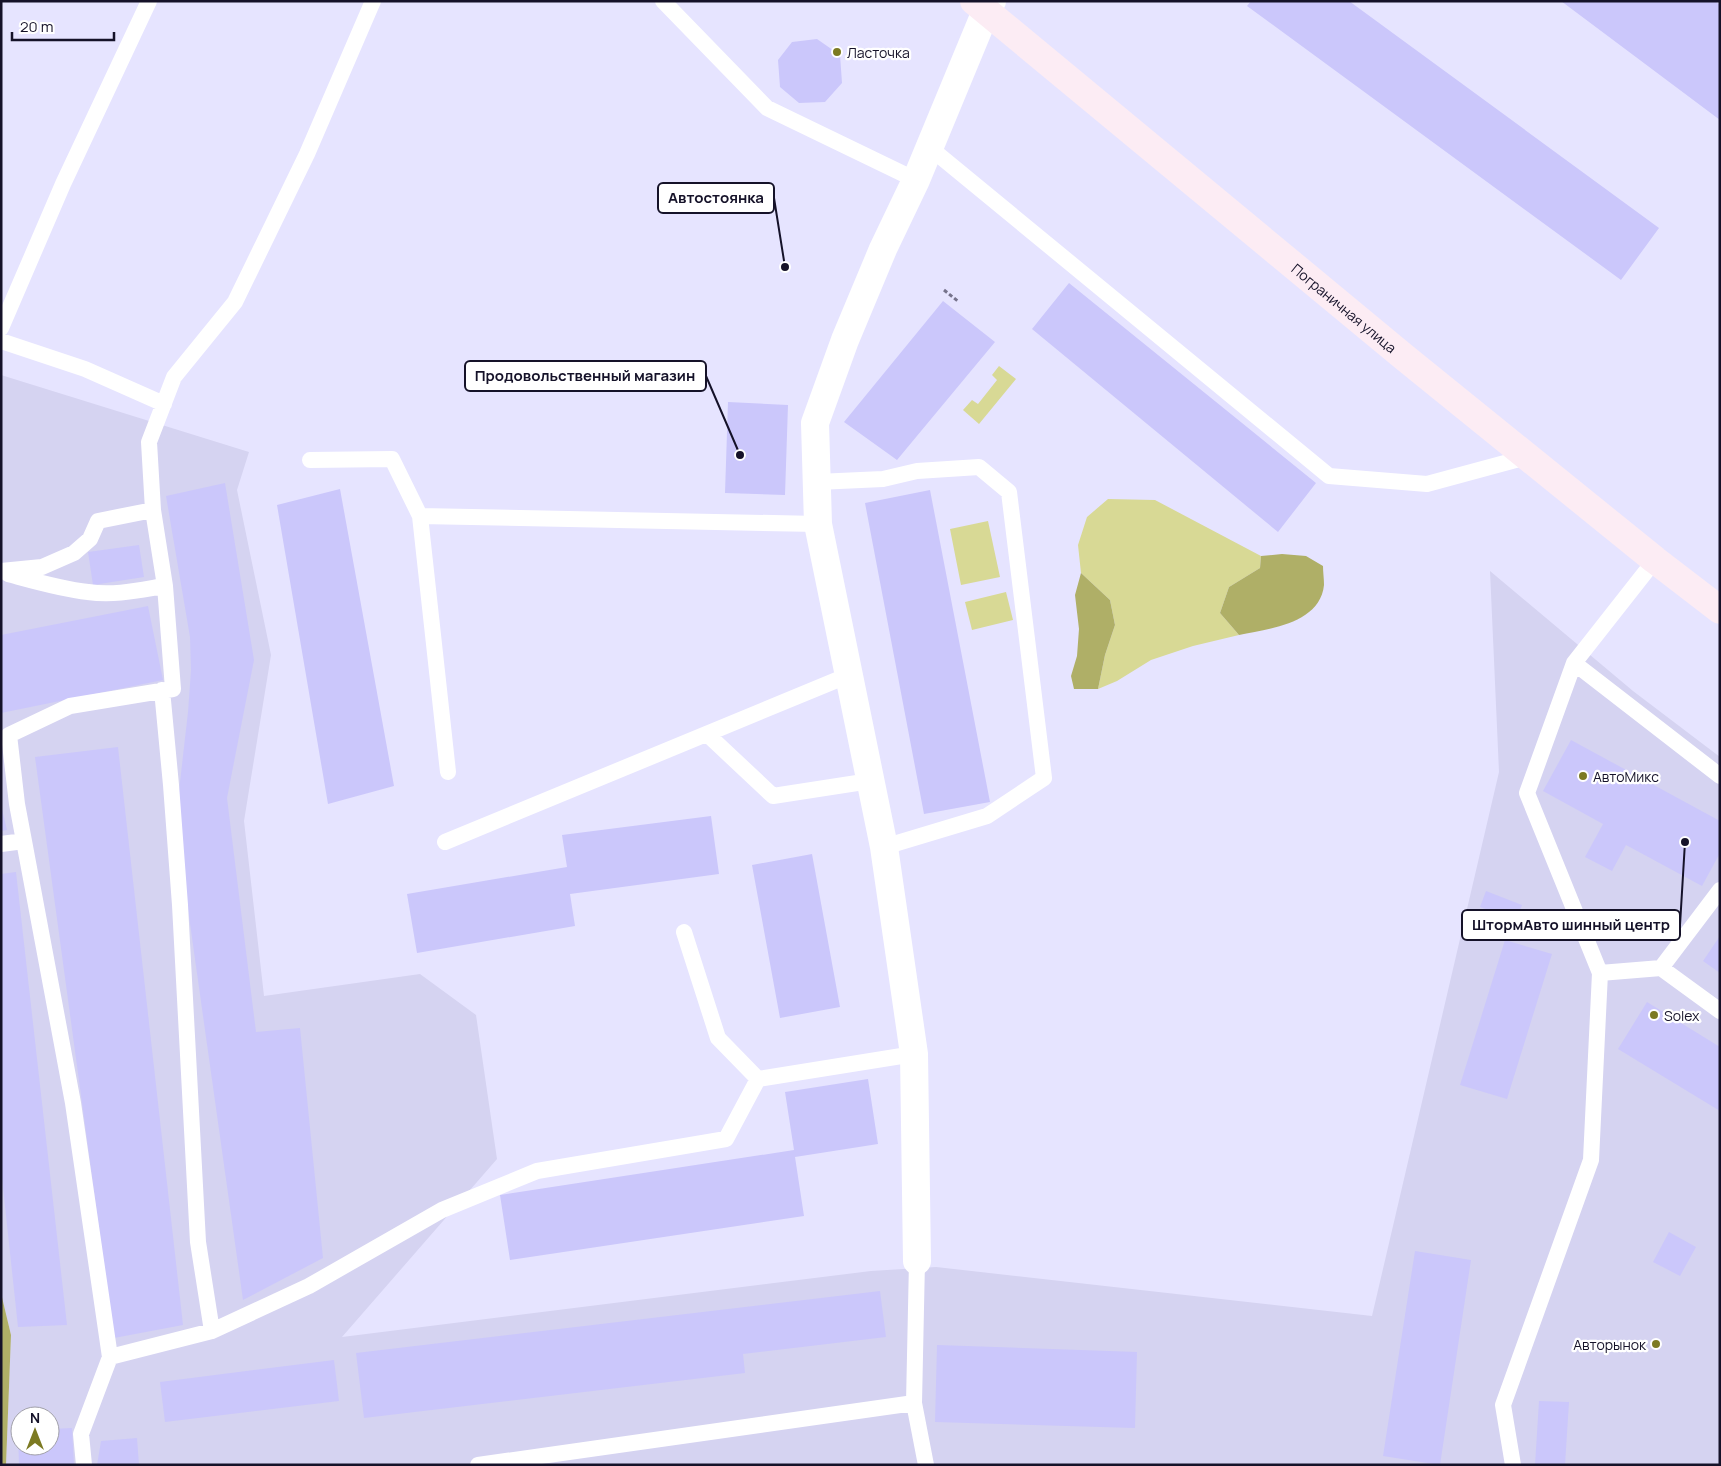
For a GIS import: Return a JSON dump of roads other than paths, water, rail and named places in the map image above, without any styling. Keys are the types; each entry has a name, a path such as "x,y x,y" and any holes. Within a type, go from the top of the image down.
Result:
{"street":[{"path":"917,1260 914,1054 884,847 818,524 814,423 852,322 883,249 930,148 984,4"},
{"name":"Пограничная улица","path":"984,4 1396,351 1655,560 1720,610"}],"lane":[{"path":"1,328 63,184 149,1"},
{"path":"84,1465 81,1434 110,1357 73,1104 17,804 9,735 70,706 173,689 165,586 153,510 149,442 174,377 234,302 307,154 373,1"},
{"path":"663,1 767,108 916,180"},
{"path":"930,148 1329,476 1427,484 1527,457"},
{"path":"1,340 85,369 164,404"},
{"path":"310,460 392,459 420,516 448,772"},
{"path":"817,482 883,479 917,471 979,467 1009,492 1044,778 988,816 884,847"},
{"path":"1,571 42,568 74,553 90,539 98,521 153,510"},
{"path":"420,516 818,524"},
{"path":"1513,1465 1503,1405 1591,1160 1600,973 1527,793 1574,663 1655,560"},
{"path":"1,571 47,584 89,592 125,592 165,586"},
{"path":"1574,663 1720,776"},
{"path":"445,842 848,675"},
{"path":"162,690 180,905 198,1242 212,1331"},
{"path":"707,734 773,796 870,781"},
{"path":"1,844 24,841"},
{"path":"1661,968 1720,890"},
{"path":"684,932 718,1038 758,1079"},
{"path":"1600,973 1661,968 1720,1011"},
{"path":"758,1079 914,1054"},
{"path":"110,1357 212,1331 309,1286 442,1210 537,1171 726,1139 758,1079"},
{"path":"917,1260 914,1403 926,1465"},
{"path":"478,1465 914,1403"}],"place":[{"name":"Ласточка","path":"837,52"},
{"name":"Автостоянка","path":"785,267"},
{"name":"Продовольственный магазин","path":"740,455"},
{"name":"АвтоМикс","path":"1583,776"},
{"name":"ШтормАвто шинный центр","path":"1685,842"},
{"name":"Solex","path":"1654,1015"},
{"name":"Авторынок","path":"1656,1344"}]}
